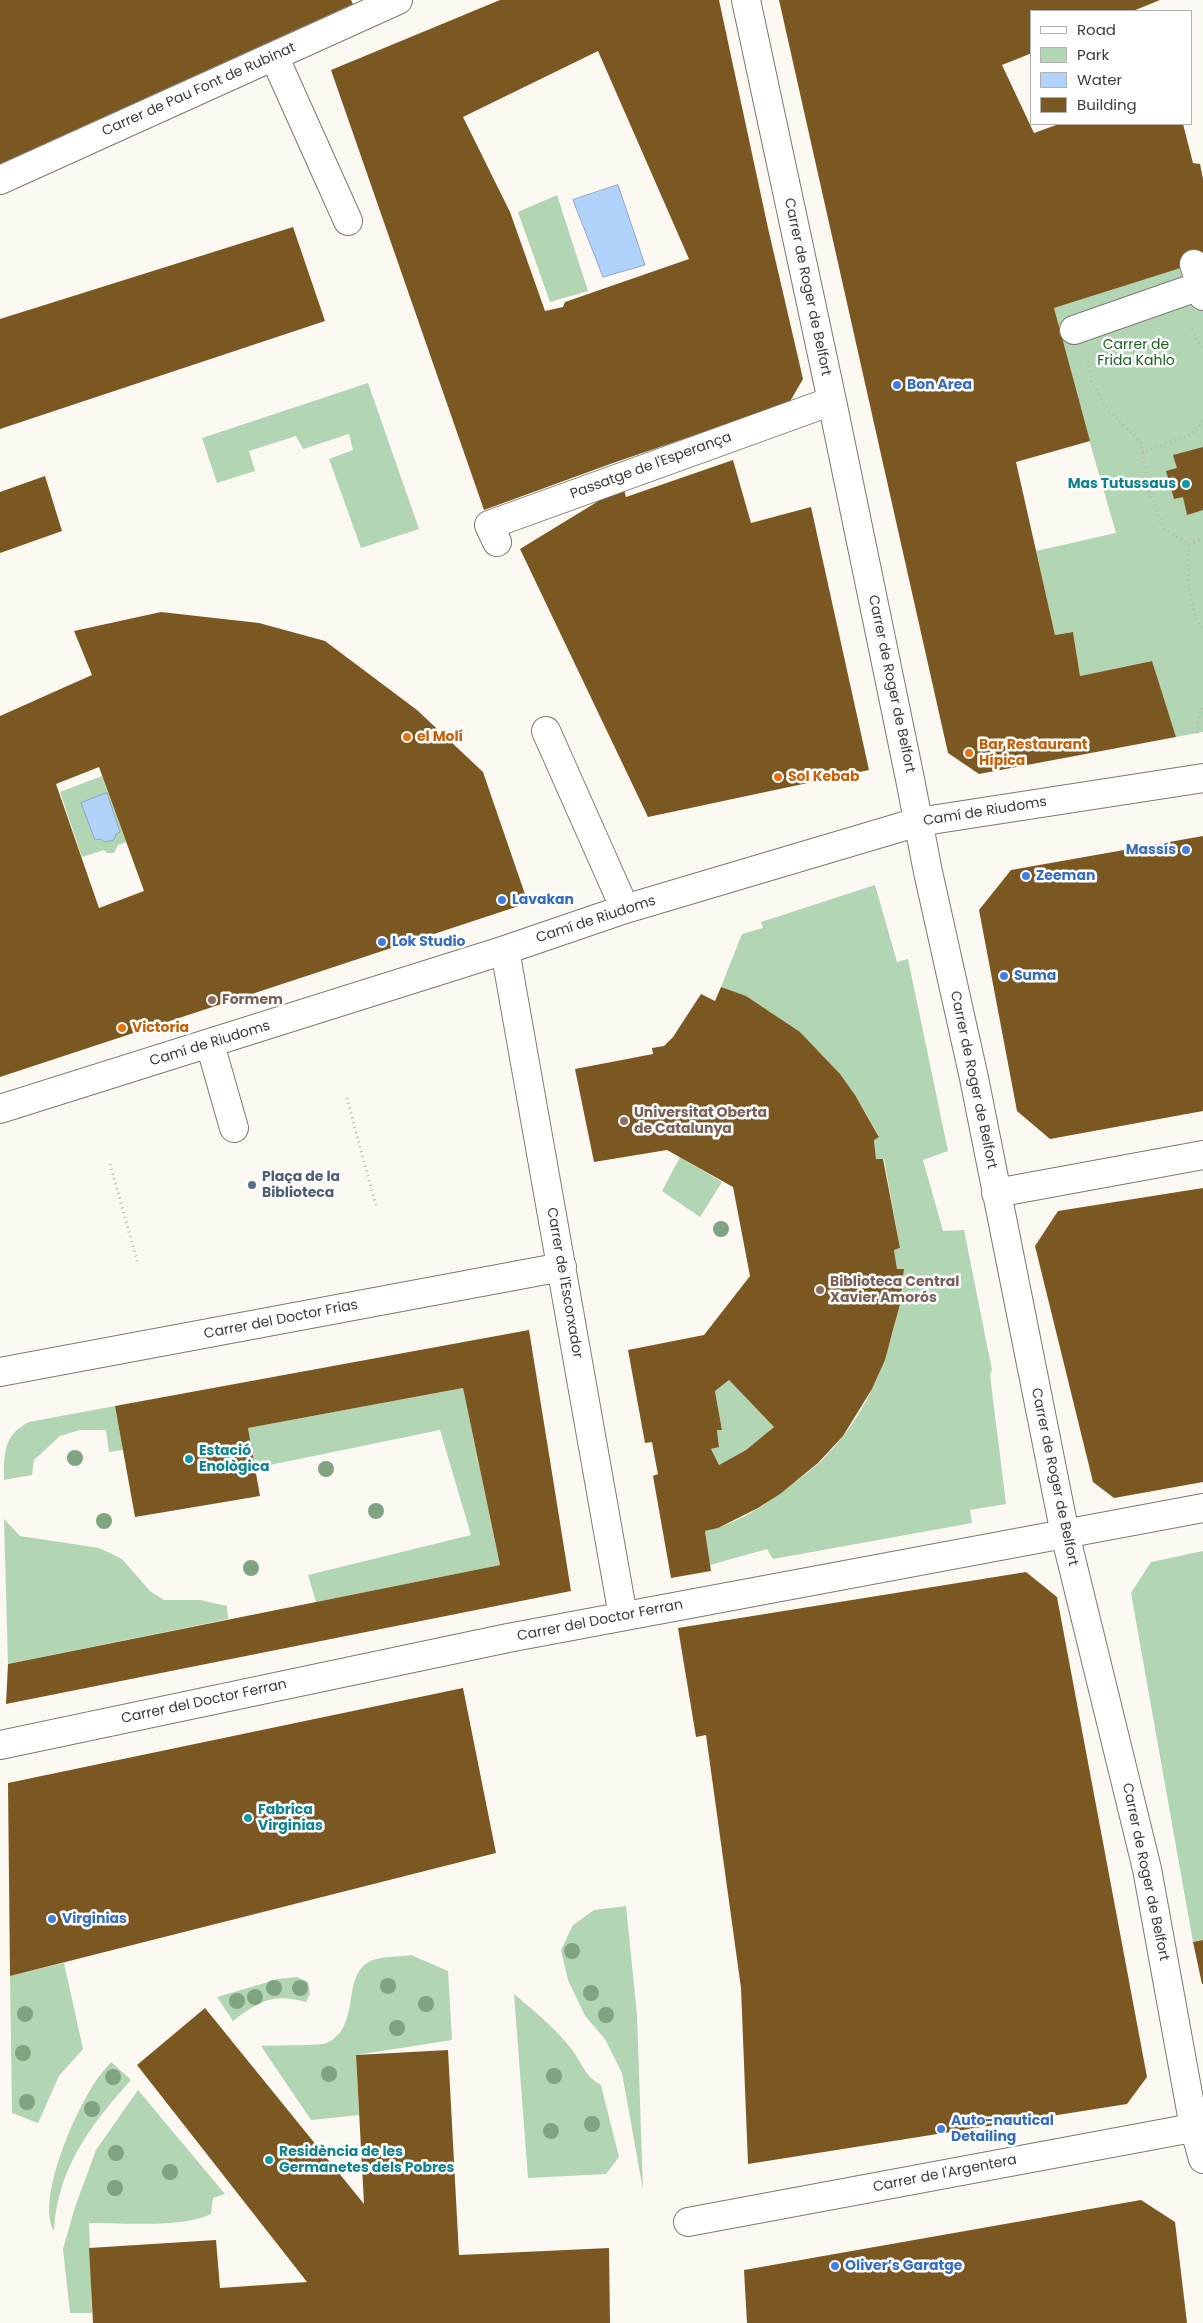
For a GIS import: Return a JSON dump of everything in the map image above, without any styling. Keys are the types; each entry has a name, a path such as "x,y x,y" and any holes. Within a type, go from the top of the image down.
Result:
{"street":[{"name":"Carrer de Pau Font de Rubinat","path":"0,180 398,0"},
{"name":"Carrer de Roger de Belfort","path":"746,0 832,401 918,822 974,1078 1065,1534 1147,1869 1199,2127 1203,2159"},
{"path":"274,56 348,221"},
{"path":"1074,330 1199,282"},
{"name":"Passatge de l'Esperança","path":"497,542 489,525 832,401"},
{"path":"546,731 625,909"},
{"name":"Camí de Riudoms","path":"0,1108 210,1044 505,950 625,909 918,822 1203,778"},
{"name":"Carrer de l'Escorxador","path":"505,950 623,1616"},
{"path":"210,1044 234,1128"},
{"path":"996,1192 1203,1155"},
{"name":"Carrer del Doctor Frias","path":"0,1372 562,1267"},
{"name":"Carrer del Doctor Ferran","path":"0,1745 488,1642 1203,1508"},
{"name":"Carrer de l'Argentera","path":"688,2222 1199,2127"}],"path":[{"path":"1102,320 1087,357 1092,383 1108,410 1141,442 1149,494 1164,529 1189,544"},
{"path":"1142,453 1196,432 1203,420"},
{"path":"1189,544 1203,538"},
{"path":"1189,544 1188,575 1192,608 1203,631"},
{"path":"1197,733 1199,714 1203,708"},
{"path":"347,1098 376,1206"},
{"path":"110,1164 138,1264"}],"green space":[{"path":"557,195 588,291 550,302 518,212"},
{"name":"Carrer de Frida Kahlo","path":"1203,261 1203,732 1176,737 1151,661 1080,676 1073,632 1055,635 1036,551 1116,533 1081,412 1054,308"},
{"path":"368,383 419,529 361,548 329,459 353,450 349,434 303,449 296,436 249,451 255,471 217,483 202,438"},
{"path":"102,776 126,842 118,845 114,853 107,853 104,850 82,857 60,792"},
{"path":"875,885 897,962 908,959 948,1151 923,1160 943,1231 964,1230 992,1370 990,1375 1006,1504 970,1510 972,1523 773,1559 767,1549 710,1565 705,1531 738,1519 759,1508 779,1494 818,1464 854,1422 879,1374 888,1349 895,1323 904,1270 897,1269 894,1250 900,1248 884,1159 876,1159 874,1140 879,1136 865,1111 832,1067 794,1029 747,999 721,987 742,934 763,928 761,922"},
{"path":"680,1157 722,1182 700,1217 662,1191"},
{"path":"729,1380 774,1427 746,1450 719,1465 711,1449 719,1446 717,1430 722,1429 715,1391"},
{"path":"463,1388 500,1565 316,1602 308,1575 471,1535 440,1430 255,1468 248,1428"},
{"path":"115,1406 123,1450 109,1452 106,1430 80,1430 60,1436 34,1460 32,1475 4,1480 4,1462 7,1446 14,1433 20,1427 29,1422"},
{"path":"4,1519 20,1536 99,1548 122,1559 150,1591 164,1600 200,1600 227,1606 228,1619 8,1664"},
{"path":"1203,1551 1203,1940 1193,1942 1131,1593 1151,1562"},
{"path":"626,1906 637,2015 643,2190 622,2073 605,2039 585,2016 568,1980 561,1950 573,1925 594,1910"},
{"path":"411,1955 448,1971 452,2040 356,2055 359,2115 311,2120 261,2046 327,2043 338,2035 345,2025 353,1987 363,1967 377,1959"},
{"path":"64,1963 83,2049 59,2076 38,2123 12,2113 10,1976"},
{"path":"297,1977 308,1982 310,1993 306,2002 284,1998 267,2001 251,2008 233,2021 217,1997 278,1979"},
{"path":"514,1994 557,2033 570,2047 586,2073 601,2085 619,2157 606,2174 528,2178"},
{"path":"111,2062 131,2080 90,2131 69,2168 62,2187 54,2231 50,2217 50,2199 53,2179 67,2137 84,2100 96,2080"},
{"path":"138,2090 225,2194 213,2198 211,2214 199,2218 152,2224 89,2223 92,2313 70,2313 63,2249 75,2207 96,2150"}],"water":[{"path":"618,185 645,265 603,277 573,200"},
{"path":"107,793 120,832 116,834 114,840 105,842 100,839 95,840 81,803"}],"building":[{"path":"0,0 351,0 353,4 0,164"},
{"path":"500,0 719,0 803,379 789,403 613,463 484,510 331,70","holes":["598,51 689,259 565,302 563,307 545,311 510,212 463,117"]},
{"path":"779,0 1160,0 1135,10 1030,10 1030,54 1002,65 1034,133 1056,125 1183,125 1193,163 1200,164 1203,179 1203,261 1054,308 1090,441 1016,462 1055,635 1073,632 1080,676 1152,661 1176,737 979,774 948,753"},
{"path":"293,227 325,321 0,429 0,319"},
{"name":"Mas Tutussaus","path":"1203,447 1203,510 1187,515 1183,497 1174,499 1166,471 1177,468 1173,455"},
{"path":"733,460 751,523 811,507 869,770 648,817 520,549 623,486 626,497"},
{"path":"45,476 62,531 0,553 0,492"},
{"path":"161,612 259,623 325,641 417,710 483,772 528,903 0,1077 0,716 92,675 74,631","holes":["99,767 144,891 99,908 56,784"]},
{"path":"1203,836 1203,1111 1050,1139 1017,1111 979,910 1011,870"},
{"name":"Biblioteca Central Xavier Amorós","path":"721,987 746,996 800,1032 840,1074 855,1095 879,1137 874,1140 876,1159 883,1159 900,1248 894,1250 897,1269 904,1269 900,1304 885,1360 872,1389 843,1436 818,1463 780,1494 758,1508 718,1528 705,1531 711,1571 671,1578 653,1476 658,1474 652,1442 645,1443 628,1350 704,1335 750,1276 733,1187 667,1150 594,1162 575,1069 653,1054 652,1048 664,1046 673,1037 701,994 715,1001","holes":["729,1380 774,1427 746,1450 719,1465 711,1449 719,1447 717,1430 722,1430 715,1391"]},
{"path":"1203,1188 1203,1482 1114,1498 1093,1482 1035,1246 1058,1211"},
{"path":"529,1330 571,1591 6,1704 8,1664 500,1565 463,1388 248,1428 260,1496 135,1517 115,1406"},
{"path":"1026,1572 1057,1597 1147,2077 1127,2104 748,2164 741,1988 706,1735 696,1737 678,1628"},
{"name":"Fabrica Virginias","path":"463,1688 496,1853 10,1976 8,1783"},
{"path":"1203,1940 1203,1984 1202,1984 1193,1942"},
{"name":"Residència de les Germanetes dels Pobres","path":"205,2008 364,2204 356,2055 448,2050 459,2255 609,2248 610,2323 93,2323 89,2248 216,2240 220,2288 307,2282 137,2065"},
{"path":"1141,2200 1175,2222 1187,2323 747,2323 744,2270"}],"place":[{"name":"Bon Area","path":"897,385"},
{"name":"Mas Tutussaus","path":"1186,484"},
{"name":"el Molí","path":"407,737"},
{"name":"Bar Restaurant Hípica","path":"969,753"},
{"name":"Sol Kebab","path":"778,777"},
{"name":"Massís","path":"1186,850"},
{"name":"Zeeman","path":"1026,876"},
{"name":"Lavakan","path":"502,900"},
{"name":"Lok Studio","path":"382,942"},
{"name":"Suma","path":"1004,976"},
{"name":"Formem","path":"212,1000"},
{"name":"Victoria","path":"122,1028"},
{"name":"Universitat Oberta de Catalunya","path":"624,1121"},
{"name":"Plaça de la Biblioteca","path":"252,1185"},
{"name":"Biblioteca Central Xavier Amorós","path":"820,1290"},
{"name":"Estació Enològica","path":"189,1459"},
{"name":"Fabrica Virginias","path":"248,1818"},
{"name":"Virginias","path":"52,1919"},
{"name":"Auto-nautical Detailing","path":"941,2129"},
{"name":"Residència de les Germanetes dels Pobres","path":"269,2160"},
{"name":"Oliver’s Garatge","path":"835,2266"}]}
